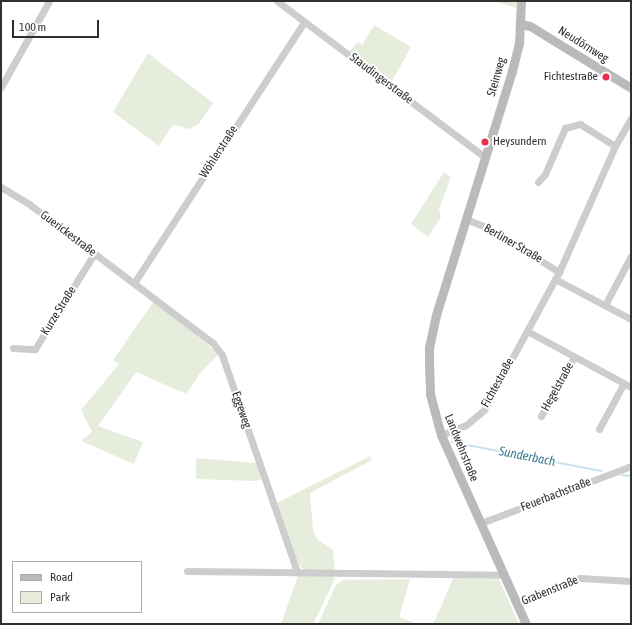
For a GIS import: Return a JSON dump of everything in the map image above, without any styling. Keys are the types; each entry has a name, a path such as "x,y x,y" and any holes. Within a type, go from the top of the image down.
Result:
{"street":[{"path":"1,87 49,1"},
{"name":"Staudingerstraße","path":"277,1 485,157"},
{"name":"Steinweg","path":"485,157 512,71 521,24 521,1"},
{"name":"Wöhlerstraße","path":"134,283 304,22"},
{"name":"Neudörnweg","path":"521,24 530,26 631,88"},
{"name":"Fichtestraße","path":"441,435 466,425 484,410 559,272 615,146 631,118"},
{"path":"538,182 545,174 565,128 580,124 615,146"},
{"name":"Landwehrstraße","path":"485,157 436,315 429,347 430,394 441,435 526,624"},
{"name":"Guerickestraße","path":"1,187 28,204 134,283"},
{"name":"Berliner Straße","path":"466,219 488,228 559,272"},
{"name":"Kurze Straße","path":"13,348 35,349 94,254"},
{"path":"605,305 631,256"},
{"path":"555,279 631,319"},
{"name":"Eggeweg","path":"134,283 213,343 222,355 297,572"},
{"name":"Hegelstraße","path":"527,331 631,387"},
{"name":"Hegelstraße","path":"541,416 574,357"},
{"path":"599,429 624,383"},
{"name":"Feuerbachstraße","path":"481,523 631,466"},
{"path":"187,571 503,575"},
{"name":"Grabenstraße","path":"517,604 580,578 631,581"}],"green space":[{"path":"493,1 516,1 517,8"},
{"path":"374,25 411,47 391,83 349,52 358,42 362,45"},
{"path":"148,53 213,103 198,125 189,129 175,125 171,127 159,146 113,112"},
{"path":"444,172 451,177 439,209 441,217 428,237 411,224"},
{"path":"154,301 219,354 201,372 186,394 136,372 98,426 143,442 134,464 81,441 92,432 81,410 119,364 113,360"},
{"path":"370,456 372,460 310,493 313,530 317,539 333,550 335,571 305,570 300,566 296,559 277,503"},
{"path":"196,458 256,463 262,479 256,481 196,479"},
{"path":"298,576 332,576 335,579 313,624 281,624"},
{"path":"454,577 499,579 519,624 433,624"},
{"path":"410,579 399,617 417,624 318,624 336,585 343,580"}],"waterway":[{"name":"Sunderbach","path":"452,442 601,471"},
{"name":"Sunderbach","path":"622,475 631,476"}],"place":[{"name":"Fichtestraße","path":"606,77"},
{"name":"Heysundern","path":"485,142"}]}
